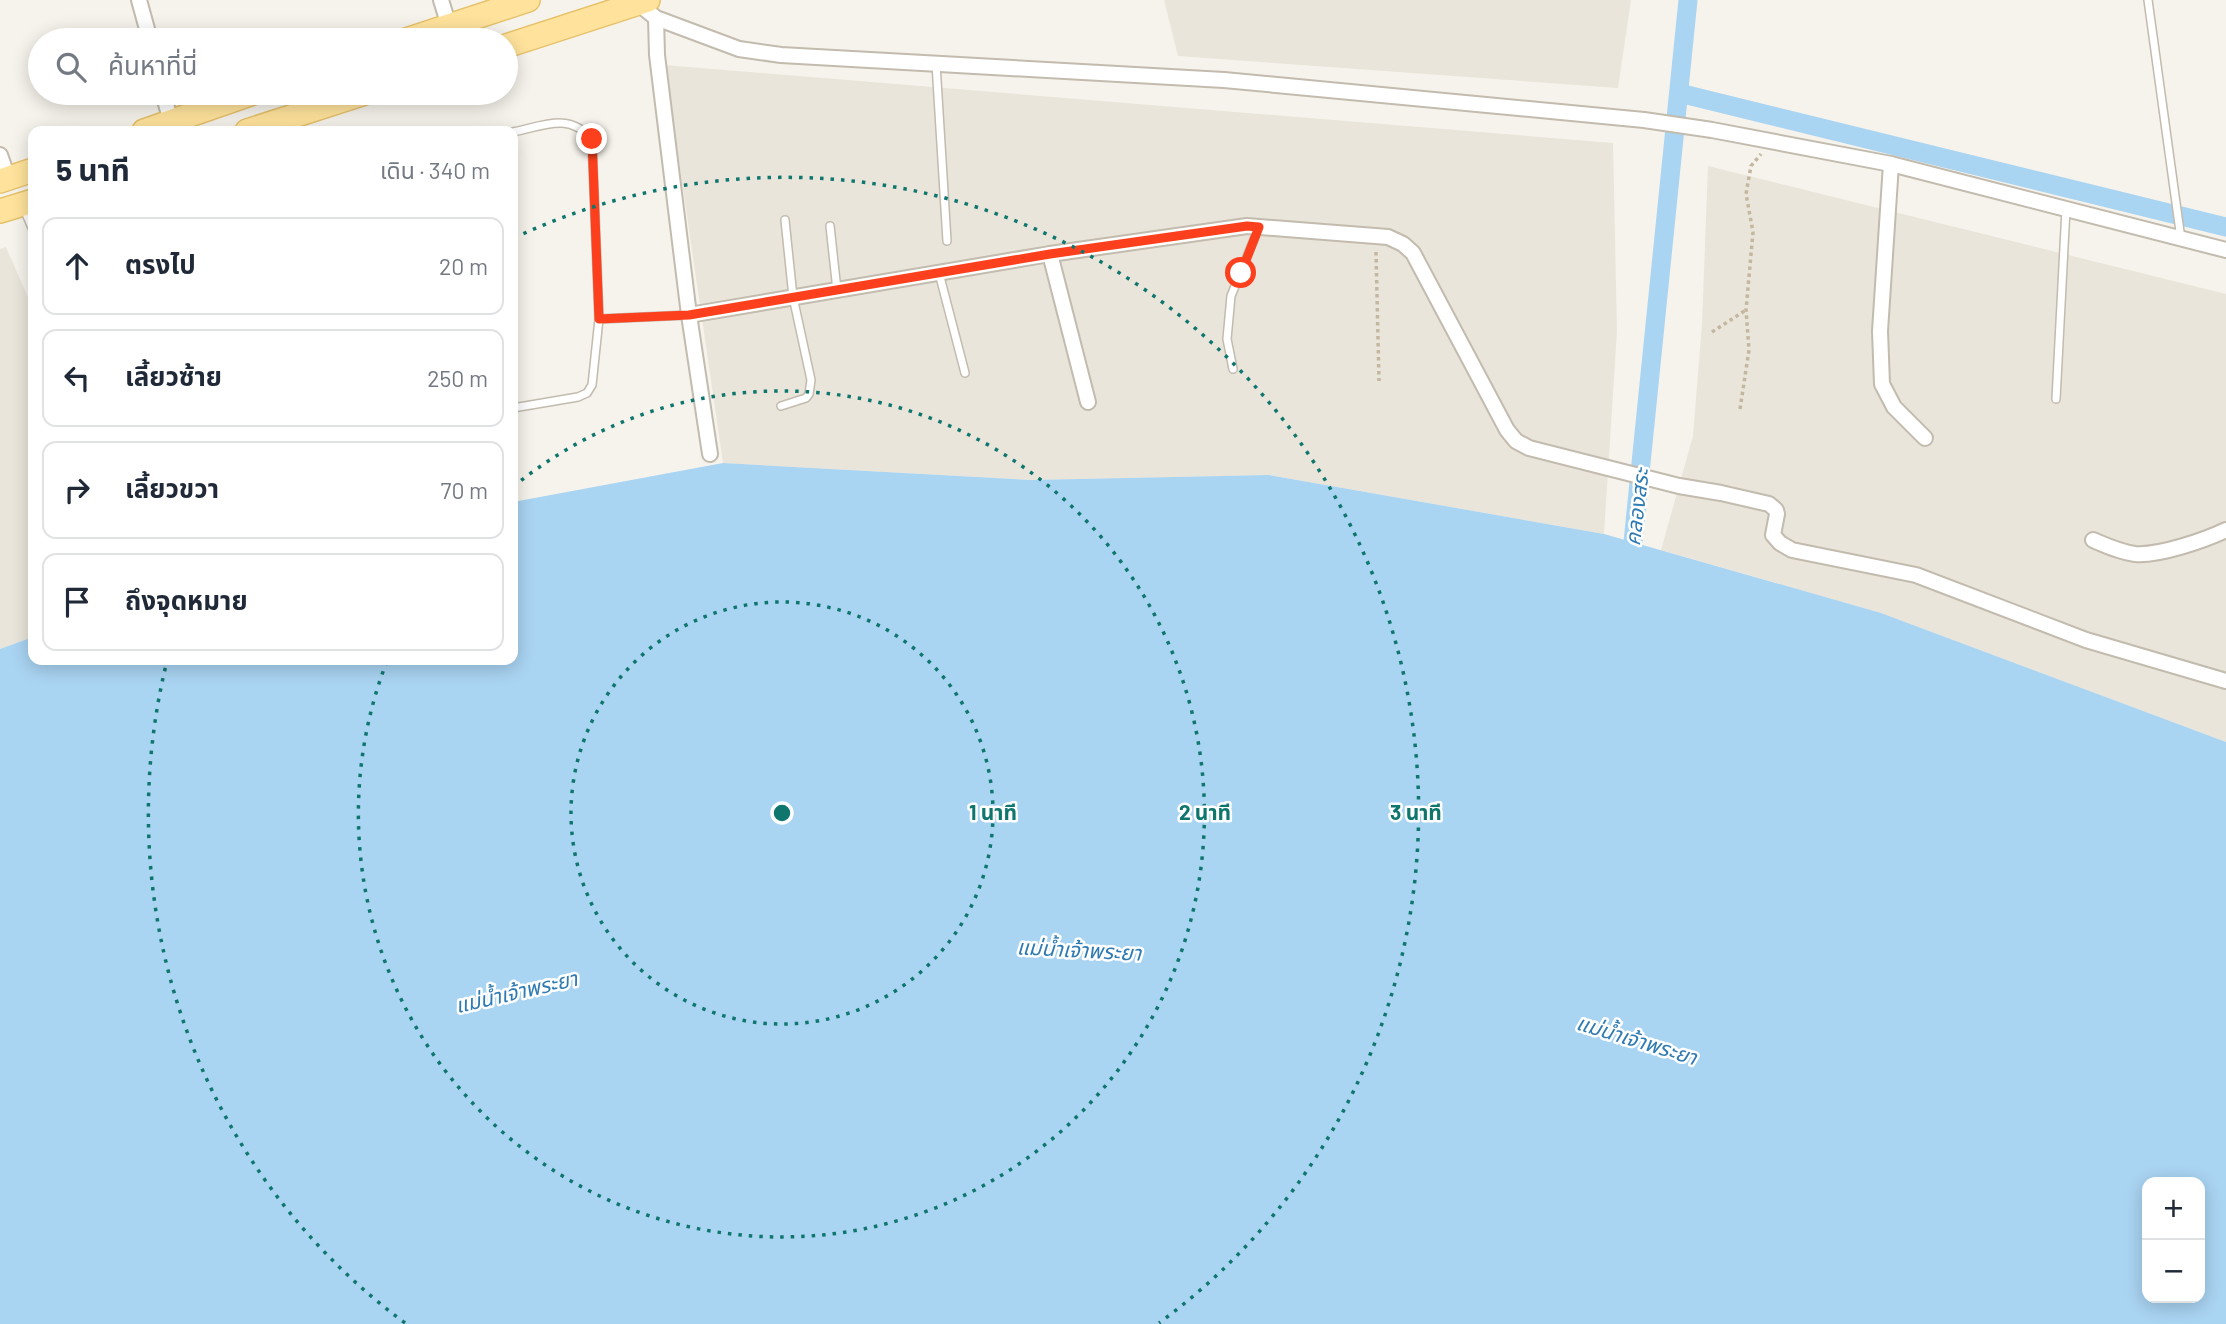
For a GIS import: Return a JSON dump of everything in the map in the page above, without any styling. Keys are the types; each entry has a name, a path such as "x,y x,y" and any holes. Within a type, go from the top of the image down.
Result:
{"main road":[{"path":"443,28 528,0"},
{"path":"518,43 648,7"},
{"path":"159,126 219,105"},
{"path":"263,126 328,105"},
{"path":"4,180 28,172"},
{"path":"0,211 28,203"}],"street":[{"path":"139,0 147,28"},
{"path":"441,0 449,26"},
{"path":"648,7 739,49 781,55 1224,80 1644,120 1712,130 1891,164 2226,250"},
{"path":"648,7 657,55 689,315 710,454"},
{"path":"166,105 171,122"},
{"path":"0,155 4,180"},
{"path":"1891,164 1880,331 1882,384 1894,407 1925,438"},
{"path":"689,315 1050,254 1247,226 1388,237 1404,244 1413,253 1507,430 1516,441 1529,449 1679,486 1721,492 1769,504 1777,514 1773,535 1792,550 1916,575 2086,640 2226,681"},
{"path":"1050,254 1088,402"},
{"path":"2093,540 2118,551 2139,554 2205,540 2226,530"}],"lane":[{"path":"2148,0 2181,239"},
{"path":"936,63 947,241"},
{"path":"518,131 566,121 582,128 592,139 599,319 592,385 587,393 578,397 518,407"},
{"path":"2056,399 2066,209"},
{"path":"781,405 806,398 811,380 793,297 785,220"},
{"path":"830,226 837,290"},
{"path":"1233,369 1227,339 1231,296 1259,227"},
{"path":"939,272 965,373"},
{"path":"599,319 689,315"}],"path":[{"path":"1740,409 1749,350 1746,310 1753,232 1746,194 1751,166 1772,141"},
{"path":"1376,236 1380,381"},
{"path":"1712,332 1746,310"}],"shaded area":[{"path":"1164,0 1631,0 1618,88 1178,56"},
{"path":"665,65 1613,143 1617,331 1604,534 1269,475 1031,480 723,463"},
{"path":"1708,166 2226,294 2226,742 1881,613 1661,550 1693,436 1702,324"},
{"path":"6,247 28,298 28,639 0,649 0,249"}],"water":[{"name":"แม่น้ำเจ้าพระยา","path":"723,463 1031,480 1269,475 1604,534 1881,613 2226,742 2226,1324 0,1324 0,649 28,639 28,665 518,665 518,501"}],"waterway":[{"name":"คลองสระ","path":"1628,568 1633,542 1688,0"},
{"path":"1679,93 2226,227"}],"route":[{"path":"592,139 599,319 689,315 1050,254 1247,226 1259,227 1241,273"}]}
